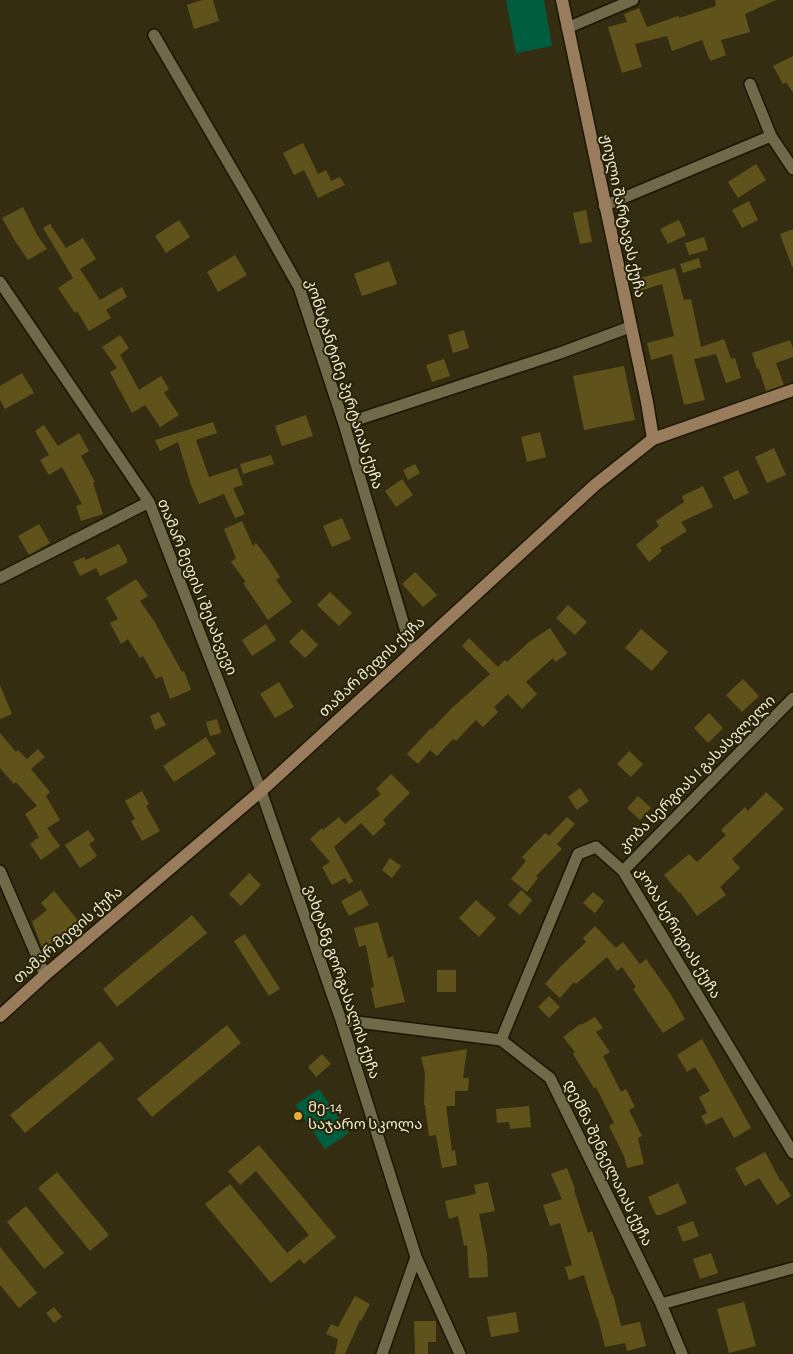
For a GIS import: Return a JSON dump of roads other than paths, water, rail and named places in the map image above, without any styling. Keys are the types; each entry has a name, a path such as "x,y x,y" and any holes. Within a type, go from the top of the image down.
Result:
{"street":[{"name":"ჟიული შარტავას ქუჩა","path":"562,0 604,206 647,402 653,439"},
{"path":"567,28 633,0"},
{"name":"კონსტანტინე პერტაიას ქუჩა","path":"154,35 299,287 344,424 412,652"},
{"path":"750,84 771,136 793,169"},
{"path":"604,206 771,136"},
{"name":"თამარ მეფის I შესახვევი","path":"0,282 149,502 261,791"},
{"path":"344,424 562,353 630,326"},
{"name":"თამარ მეფის ქუჩა","path":"0,1016 45,975 261,791 575,503 653,439 793,390"},
{"path":"0,578 149,502"},
{"name":"კობა სერგიას I გასასვლელი","path":"623,871 793,698"},
{"name":"ვახტანგ გორგასალის ქუჩა","path":"261,791 341,1020 416,1257 460,1354"},
{"name":"კობა სერიგიას ქუჩა","path":"502,1040 578,854 596,847 623,871 793,1153"},
{"path":"0,871 45,975"},
{"path":"341,1020 502,1040"},
{"name":"დემნა შენგელაიას ქუჩა","path":"502,1040 550,1078 660,1304 682,1354"},
{"path":"382,1354 416,1257"},
{"path":"660,1304 793,1268"}],"place":[{"name":"მე-14 საჯარო სკოლა","path":"298,1116"}]}
